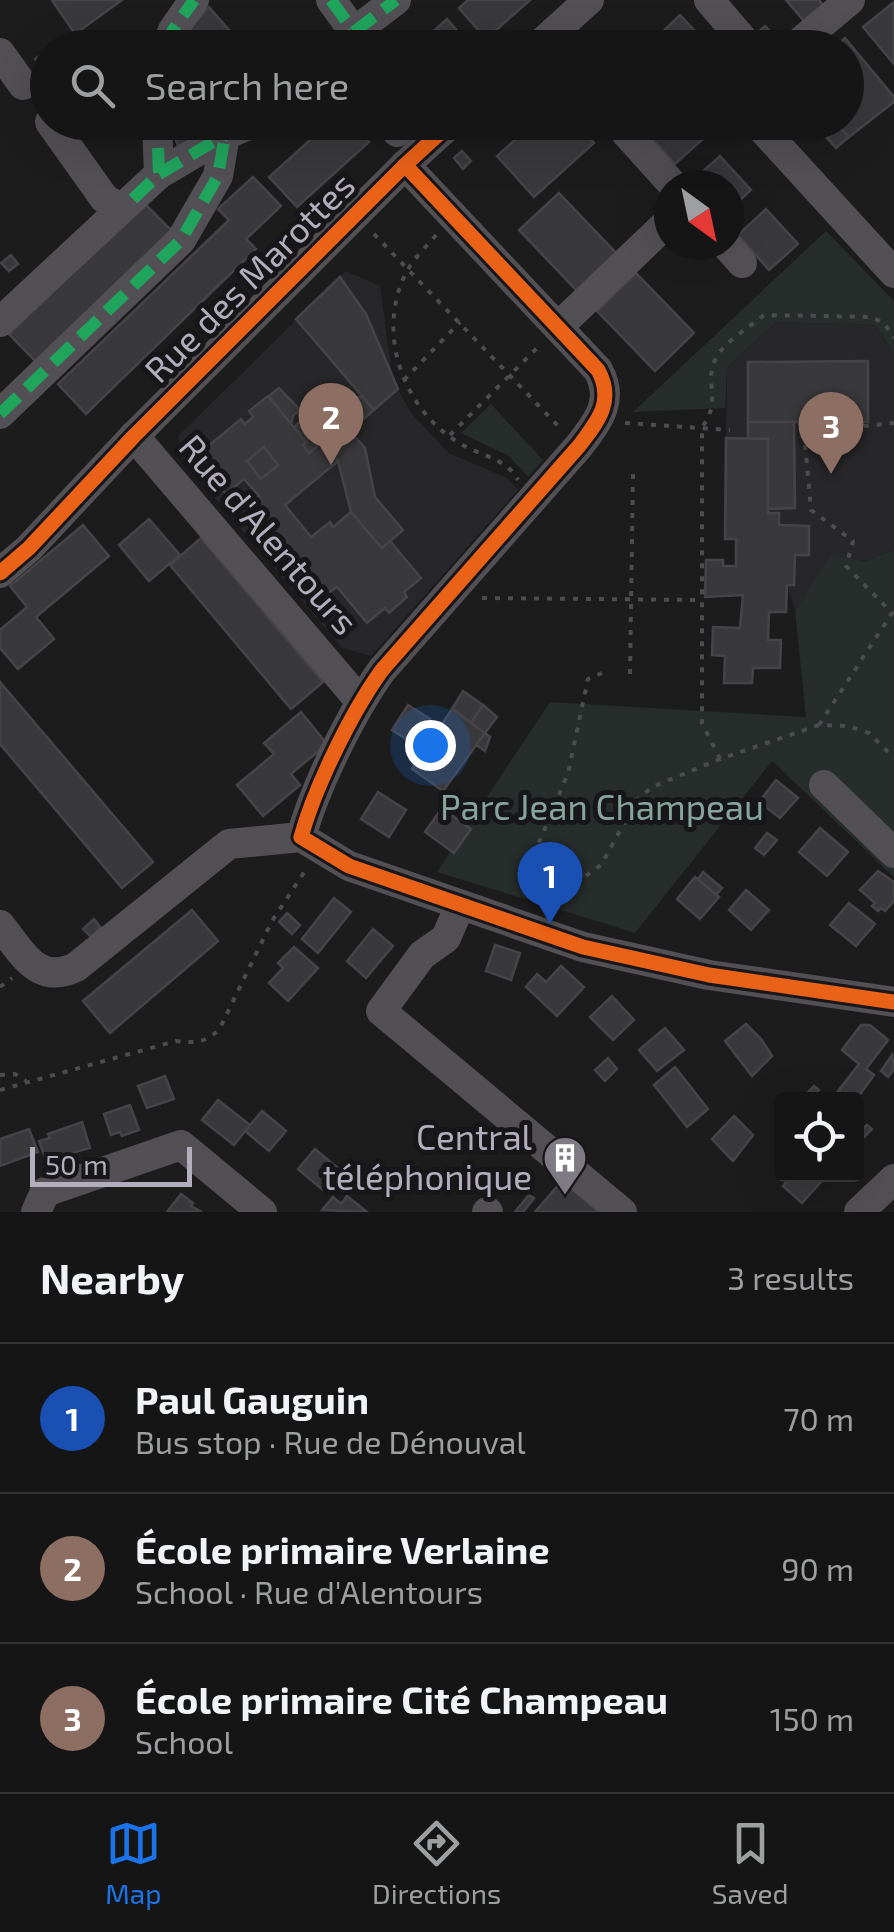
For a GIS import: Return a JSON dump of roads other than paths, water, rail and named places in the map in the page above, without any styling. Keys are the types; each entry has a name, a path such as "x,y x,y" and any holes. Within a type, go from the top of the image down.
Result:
{"street":[{"path":"173,30 194,0"},
{"path":"330,0 344,30"},
{"path":"360,30 396,0"},
{"path":"556,30 589,0"},
{"path":"709,0 735,30"},
{"path":"815,30 850,0"},
{"path":"0,54 22,85"},
{"path":"62,140 104,198 127,204"},
{"path":"158,140 160,174"},
{"path":"4,308 160,174 217,140"},
{"path":"0,414 180,240 218,176 224,140"},
{"name":"Rue des Marottes","path":"0,572 29,548 134,436 433,140"},
{"path":"632,140 659,170"},
{"path":"772,140 894,273"},
{"path":"310,843 307,815 360,701 382,670 579,446 606,406 605,382 598,370 550,335 405,166"},
{"path":"550,335 654,235"},
{"name":"Rue d'Alentours","path":"134,436 360,701"},
{"path":"824,785 894,853"},
{"path":"0,925 45,974 63,973 76,967 228,844 310,843 348,866 536,932 626,958 708,975 894,1002"},
{"path":"460,905 446,938 422,955 381,1011 622,1212"},
{"path":"36,1212 45,1192 181,1145 262,1212"},
{"path":"859,1212 894,1179"}],"place":[{"name":"École primaire Verlaine","path":"331,465"},
{"name":"École primaire Cité Champeau","path":"831,474"},
{"name":"Paul Gauguin","path":"550,924"},
{"name":"Central téléphonique","path":"565,1196"}],"park label":[{"name":"Parc Jean Champeau","path":"602,808"}]}
